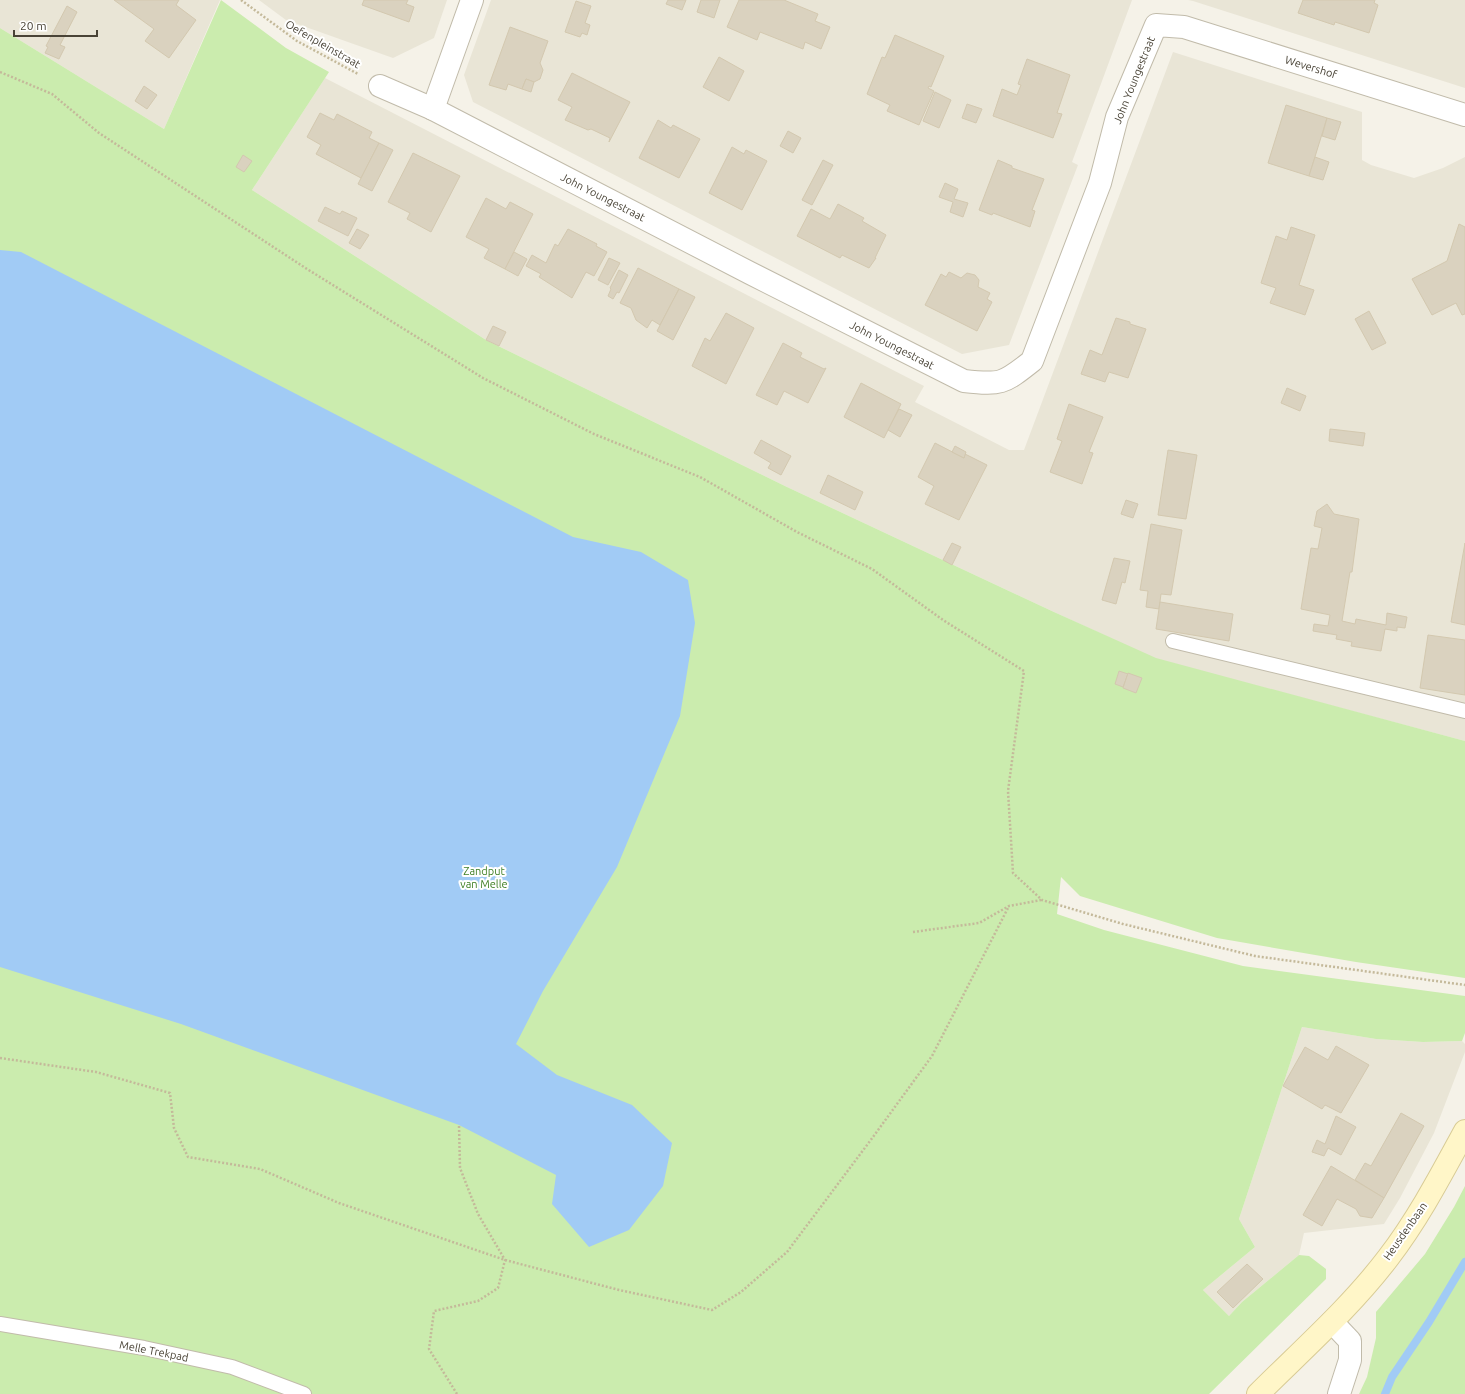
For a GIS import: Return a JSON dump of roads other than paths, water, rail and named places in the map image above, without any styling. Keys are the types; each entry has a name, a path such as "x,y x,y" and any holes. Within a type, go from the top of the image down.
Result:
{"main road":[{"name":"Heusdenbaan","path":"1258,1394 1332,1322 1388,1259 1429,1198 1465,1131"}],"street":[{"path":"434,109 472,0"},
{"name":"John Youngestraat","path":"380,86 434,109 743,269 964,381 993,384 1011,378 1032,361 1100,182 1117,117 1156,25"},
{"name":"Wevershof","path":"1156,25 1184,27 1465,115"},
{"path":"1332,1322 1350,1341 1350,1360 1339,1394"}],"lane":[{"path":"1173,641 1465,711"},
{"name":"Melle Trekpad","path":"0,1324 144,1348 232,1367 304,1394"}],"water":[{"path":"0,250 21,252 573,537 641,552 688,580 695,623 680,716 617,867 543,991 516,1044 557,1075 632,1105 672,1143 663,1186 629,1230 589,1247 552,1204 556,1175 459,1125 181,1024 0,967"}],"waterway":[{"path":"1385,1394 1392,1377 1429,1322 1465,1262"}],"park label":[{"name":"Zandput van Melle","path":"484,877"}]}
